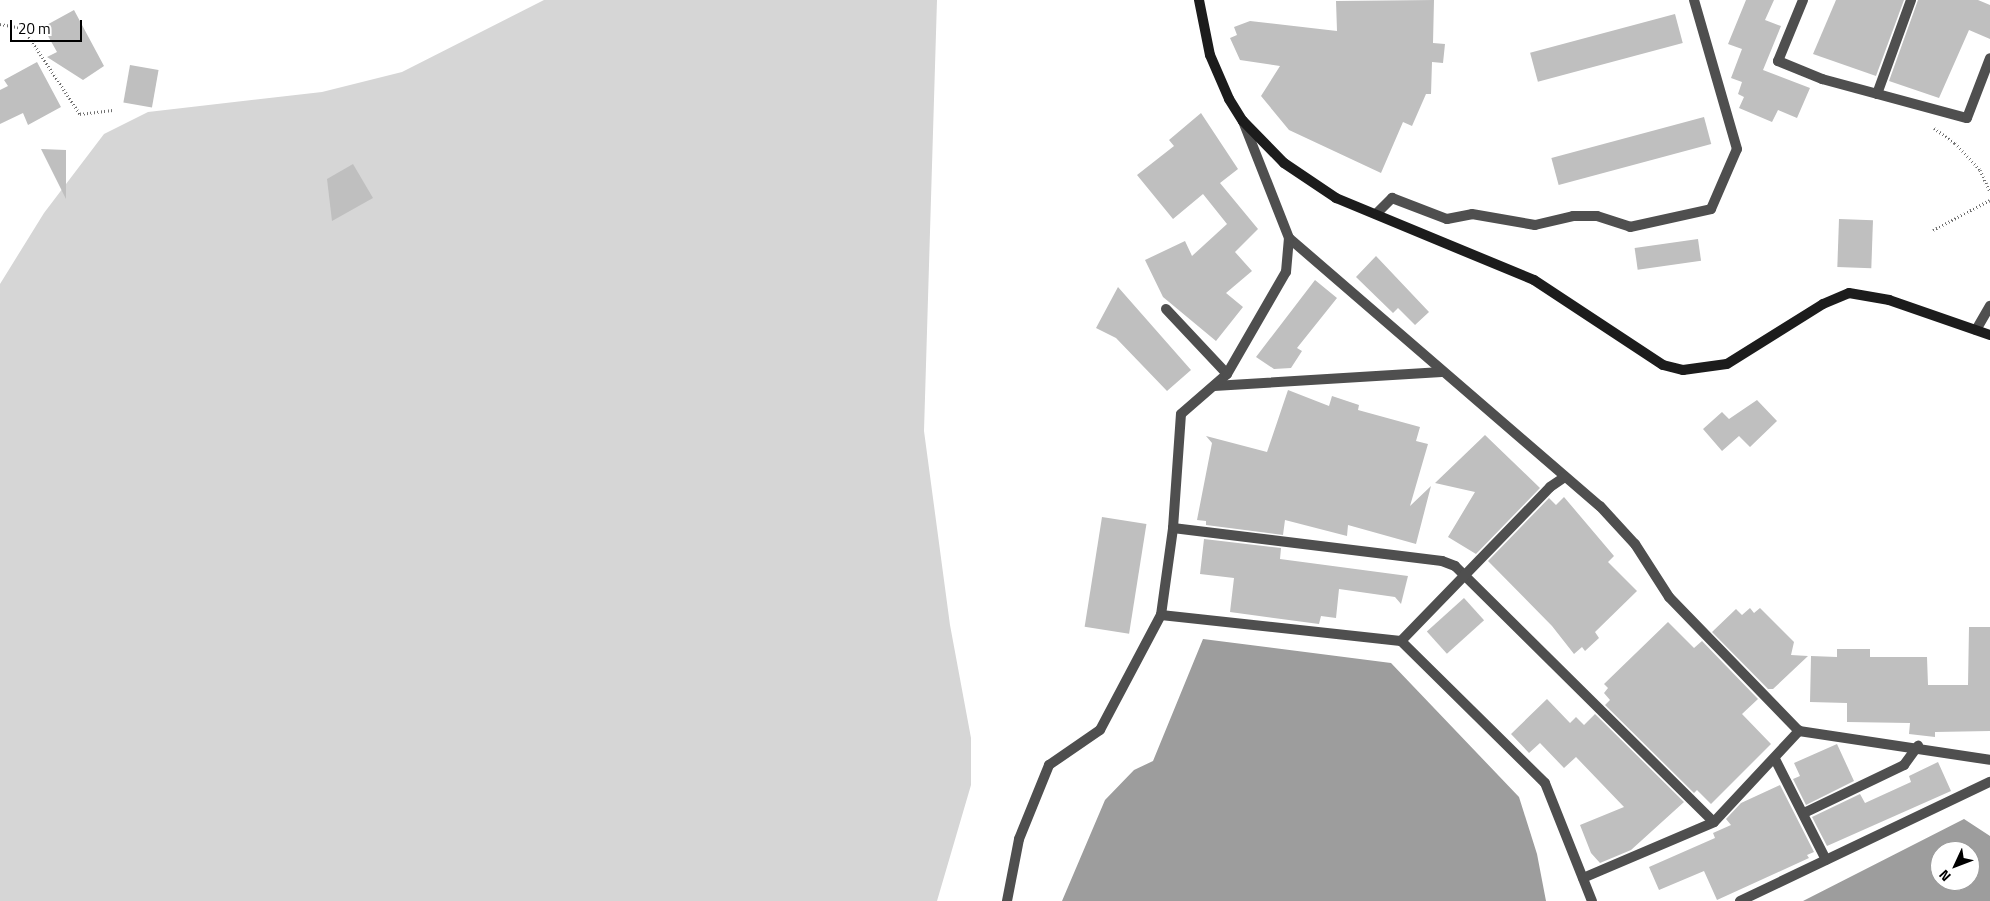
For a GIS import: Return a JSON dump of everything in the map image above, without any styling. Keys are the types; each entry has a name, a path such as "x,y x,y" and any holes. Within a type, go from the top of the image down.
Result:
{"street":[{"path":"1007,901 1019,839 1049,765 1100,730 1161,615 1173,528 1181,414 1227,374 1286,272 1289,238 1243,121 1210,55 1199,0"},
{"path":"1803,0 1778,61 1822,80 1967,118 1990,58"},
{"path":"1877,94 1910,0"},
{"path":"1376,214 1392,198 1447,219 1472,214 1535,225 1573,216 1597,216 1630,227 1711,209 1737,149 1695,1"},
{"path":"1243,121 1307,180 1336,198 1534,280 1645,355 1663,365 1683,370 1727,364 1822,304 1849,293 1889,300 1990,335"},
{"path":"1289,238 1442,372 1600,506 1635,544 1669,597 1799,731 1918,746 1990,760"},
{"path":"1976,330 1990,306"},
{"path":"1166,308 1227,374"},
{"path":"1214,386 1442,372"},
{"path":"1401,641 1550,487 1565,477"},
{"path":"1173,528 1442,561 1466,575 1714,822"},
{"path":"1161,615 1401,641 1545,783 1592,901"},
{"path":"1583,878 1714,822 1775,759 1799,731"},
{"path":"1804,813 1904,765 1918,746"},
{"path":"1775,759 1804,813 1826,860"},
{"path":"1740,901 1990,782"}],"path":[{"path":"0,24 23,28 80,114 115,110"},
{"path":"1927,107 1931,127 1955,143 1980,170 1990,191"},
{"path":"1933,230 1990,200"}],"shaded area":[{"path":"544,0 937,0 924,431 950,625 971,738 971,785 937,901 0,901 0,284 44,213 104,134 148,112 322,92 402,72"},
{"path":"1203,639 1391,663 1519,797 1537,854 1546,901 1062,901 1105,800 1134,770 1153,761"},
{"path":"1964,819 1990,836 1990,901 1803,901"}],"building":[{"path":"1434,0 1433,43 1445,44 1443,63 1432,62 1431,94 1426,94 1412,126 1403,122 1381,173 1289,130 1261,96 1280,66 1240,60 1230,38 1237,35 1234,27 1250,21 1337,31 1336,1"},
{"path":"1746,0 1774,0 1765,20 1781,26 1763,70 1810,88 1797,118 1778,110 1772,122 1739,108 1744,97 1738,94 1742,82 1731,78 1742,49 1728,44"},
{"path":"1836,0 1904,0 1876,76 1813,54"},
{"path":"1918,0 1978,0 1990,5 1990,39 1969,30 1939,98 1889,81"},
{"path":"74,10 104,66 83,80 47,57 57,52 43,27"},
{"path":"1675,14 1683,43 1538,82 1530,53"},
{"path":"37,62 61,107 28,125 23,113 0,124 0,90 8,86 4,80"},
{"path":"130,65 159,70 152,107 123,102"},
{"path":"1201,113 1238,169 1220,183 1258,229 1235,252 1252,271 1226,293 1243,307 1216,341 1163,297 1145,260 1185,241 1192,256 1227,224 1203,194 1173,219 1137,175 1174,146 1169,140"},
{"path":"1704,117 1711,144 1559,185 1551,158"},
{"path":"41,149 66,150 66,199"},
{"path":"353,164 373,198 332,221 327,179"},
{"path":"1839,219 1873,220 1871,268 1837,267"},
{"path":"1698,239 1701,261 1638,270 1635,248"},
{"path":"1376,256 1429,312 1415,325 1398,308 1393,313 1356,277"},
{"path":"1315,280 1337,298 1297,348 1302,351 1291,368 1274,369 1256,357"},
{"path":"1118,287 1191,370 1167,391 1116,338 1096,328"},
{"path":"1288,390 1329,406 1332,396 1359,405 1358,410 1420,427 1416,441 1428,444 1410,506 1431,486 1416,544 1348,525 1347,536 1285,520 1283,535 1206,525 1206,521 1197,520 1212,443 1206,436 1267,452"},
{"path":"1757,400 1777,421 1750,447 1739,436 1722,451 1703,429 1722,412 1729,419"},
{"path":"1485,435 1540,488 1476,554 1448,537 1475,492 1435,483"},
{"path":"1564,497 1614,556 1608,562 1637,591 1595,632 1599,638 1585,651 1582,647 1574,654 1552,626 1488,561 1549,498 1556,505"},
{"path":"1102,517 1146,524 1129,634 1085,627"},
{"path":"1204,539 1281,548 1280,559 1408,576 1401,604 1395,597 1339,589 1336,618 1321,616 1319,624 1230,612 1234,578 1200,574"},
{"path":"1464,598 1484,620 1447,654 1427,631"},
{"path":"1750,608 1754,613 1760,608 1794,642 1791,655 1808,656 1773,689 1768,689 1712,632 1736,609 1742,615"},
{"path":"1668,622 1694,648 1702,641 1758,699 1742,714 1771,744 1711,804 1697,790 1694,793 1605,705 1610,700 1604,693 1608,688 1604,684"},
{"path":"1969,627 1990,627 1990,731 1935,732 1935,737 1909,734 1910,723 1847,722 1847,703 1810,702 1811,656 1837,657 1837,649 1870,649 1870,657 1927,657 1928,685 1968,685"},
{"path":"1547,699 1570,723 1576,717 1584,725 1595,714 1684,802 1631,850 1600,863 1591,853 1580,825 1624,807 1576,757 1564,768 1540,743 1529,753 1511,734"},
{"path":"1837,744 1854,781 1806,805 1793,779 1800,776 1794,763"},
{"path":"1938,762 1951,791 1827,846 1812,817 1860,794 1865,803 1911,782 1909,776"},
{"path":"1780,785 1814,852 1807,855 1809,858 1717,900 1704,871 1659,890 1649,867 1715,838 1713,833 1731,825 1726,819 1741,803"}]}
